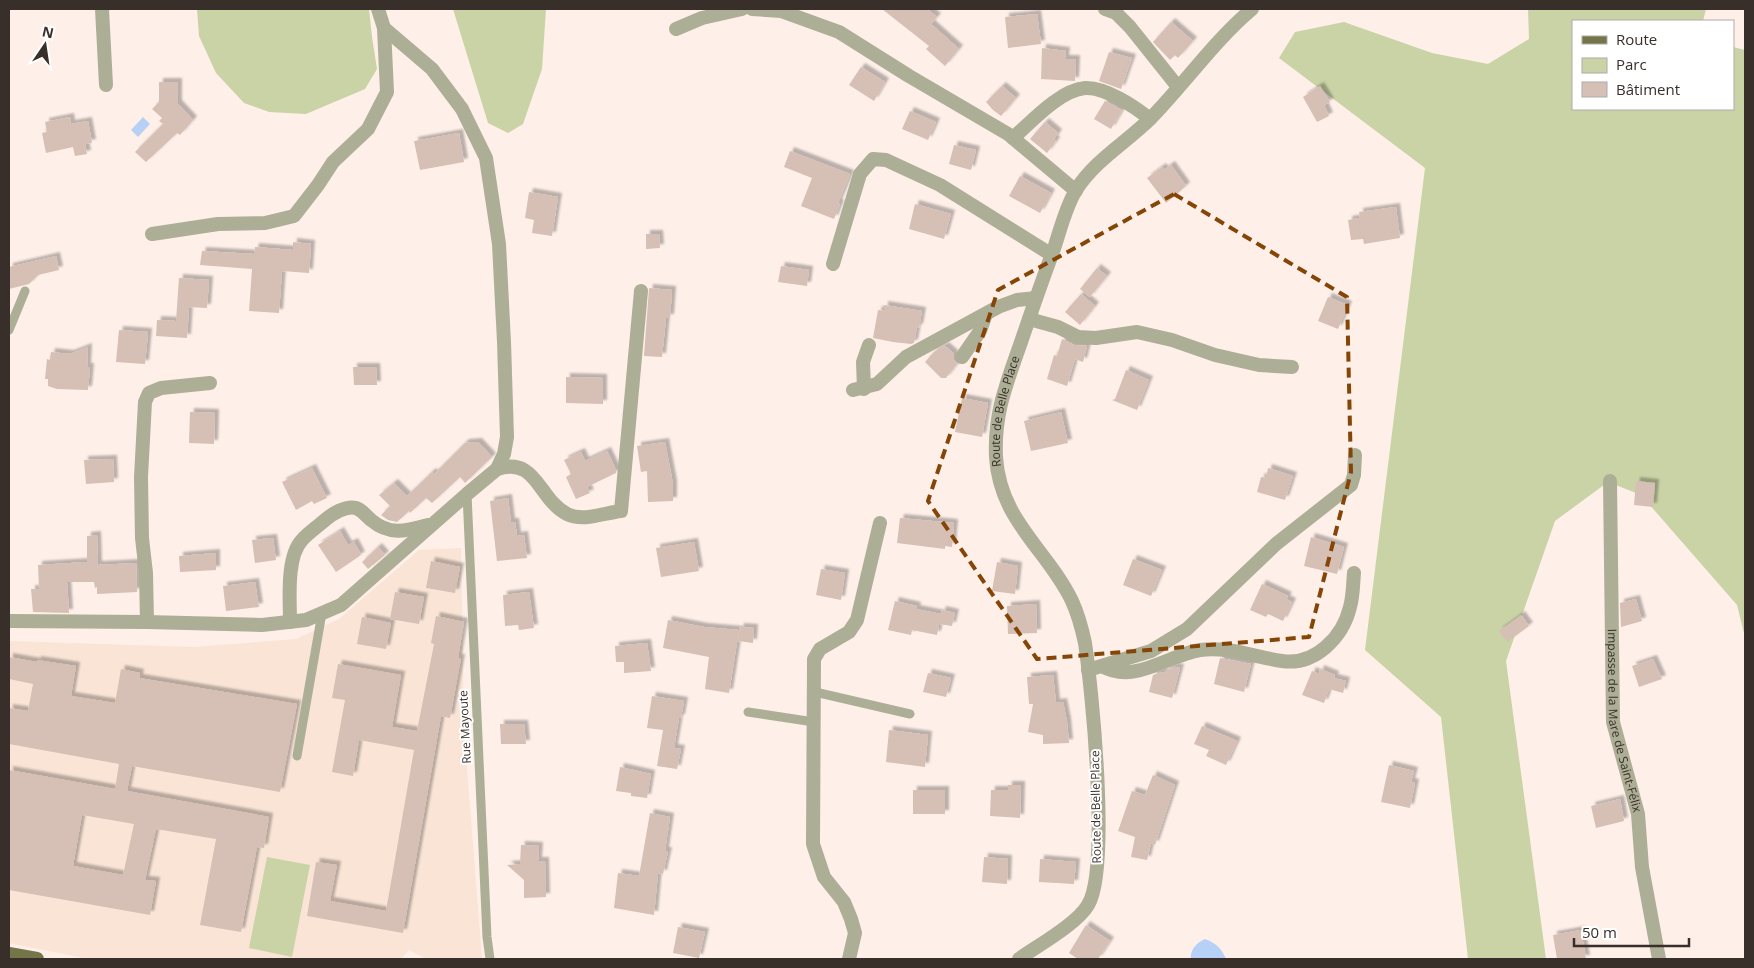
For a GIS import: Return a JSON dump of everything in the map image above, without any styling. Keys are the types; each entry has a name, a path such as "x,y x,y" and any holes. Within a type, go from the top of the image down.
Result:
{"main road":[{"path":"9,954 35,959"}],"street":[{"path":"102,9 106,85"},
{"path":"152,234 218,224 265,223 294,216 318,185 332,162 368,129 387,92 384,28 378,9"},
{"path":"676,29 702,18 742,9"},
{"path":"752,9 782,11 839,32 1013,138 1076,191"},
{"path":"1105,9 1116,13 1178,87"},
{"name":"Route de Belle Place","path":"1019,959 1075,920 1087,906 1093,896 1097,864 1098,831 1095,752 1083,635 1072,601 1060,580 1023,530 1009,507 1000,484 996,460 995,429 1001,400 1036,298 1076,191 1089,173 1150,119 1218,42 1252,9"},
{"path":"384,28 432,69 462,109 486,158 500,244 504,342 506,437 504,454 497,469"},
{"path":"1013,138 1051,104 1085,88 1106,93 1126,102 1150,119"},
{"path":"833,264 860,174 873,159 886,160 940,185 1052,254"},
{"path":"9,621 262,625 306,620 341,605 497,469 508,466 520,467 532,474 554,504 567,514 582,518 621,511 641,291"},
{"path":"869,345 863,362 859,389 877,384 906,356 986,314 1017,300 1036,298"},
{"path":"962,357 980,331 986,314"},
{"path":"1029,319 1058,327 1078,337 1096,338 1136,332 1172,340 1224,357 1258,365 1292,367"},
{"path":"147,622 146,573 142,538 141,477 145,402 149,393 161,388 210,383"},
{"path":"1088,670 1151,651 1187,629 1276,544 1351,485 1354,475 1355,454"},
{"name":"Impasse de la Mare de Saint-Félix","path":"1610,481 1613,722 1638,814 1642,867 1659,959"},
{"path":"290,622 290,578 294,555 300,541 330,516 345,508 355,508 363,512 372,521 391,531 408,530 432,524"},
{"path":"848,959 855,933 852,919 844,902 824,877 813,844 814,659 820,649 848,632 856,620 880,523"},
{"path":"1102,666 1111,672 1137,672 1198,650 1216,649 1285,662 1315,656 1330,644 1342,626 1350,608 1354,574"}],"lane":[{"path":"9,330 25,291"},
{"name":"Rue Mayoute","path":"467,494 486,927 490,959"},
{"path":"297,756 322,613"},
{"path":"814,692 910,714"},
{"path":"748,712 814,722"}],"highlighted area":[{"path":"1174,194 1347,297 1351,472 1309,637 1037,659 928,501 998,290"}],"shaded area":[{"path":"461,548 464,731 482,959 426,959 409,950 401,959 88,959 9,943 9,641 195,647 296,639 339,619 419,550"}],"green space":[{"path":"197,9 369,9 377,69 365,89 306,114 269,112 244,103 216,73 199,36"},
{"path":"453,9 546,9 542,69 523,124 508,133 488,123"},
{"path":"1528,9 1706,9 1703,20 1572,20 1572,110 1734,110 1734,47 1745,50 1745,637 1737,605 1641,495 1608,482 1555,521 1506,661 1546,959 1468,959 1441,717 1365,650 1425,168 1279,58 1295,32 1344,22 1432,53 1488,64 1529,39"},
{"path":"267,857 310,865 292,957 249,948"}],"water":[{"path":"143,117 150,124 138,137 131,130"},
{"path":"1205,939 1218,947 1226,959 1191,959 1194,947"}],"building":[{"path":"882,9 927,9 937,17 931,24 959,49 945,66 926,49 929,46"},
{"path":"1037,14 1041,44 1008,48 1005,17"},
{"path":"1171,22 1193,41 1178,58 1175,55 1170,60 1153,42"},
{"path":"1042,48 1066,51 1065,59 1076,59 1075,81 1041,79"},
{"path":"1109,52 1132,58 1121,89 1099,81"},
{"path":"861,67 885,82 874,101 849,85"},
{"path":"159,82 178,82 178,104 193,120 180,135 177,133 146,162 135,152 163,124 159,121 162,118 152,109 159,102"},
{"path":"1002,86 1016,98 1001,116 986,102"},
{"path":"1320,86 1330,102 1324,105 1329,116 1317,122 1303,97"},
{"path":"1105,101 1122,110 1111,129 1094,119"},
{"path":"910,111 936,122 928,140 902,129"},
{"path":"70,117 71,124 88,121 92,143 85,144 87,154 75,156 73,147 46,153 42,133 47,132 45,122"},
{"path":"1045,122 1058,133 1054,139 1056,141 1047,153 1030,139"},
{"path":"459,133 464,162 420,170 414,141"},
{"path":"954,145 976,150 971,170 949,164"},
{"path":"790,151 850,174 838,203 840,204 834,219 801,206 812,178 784,167"},
{"path":"1171,165 1186,186 1166,203 1147,178 1162,167 1164,170"},
{"path":"1020,176 1051,193 1040,213 1009,196"},
{"path":"529,192 558,197 552,236 532,233 534,220 525,218"},
{"path":"915,204 951,214 944,239 909,229"},
{"path":"1396,207 1400,238 1364,244 1363,239 1351,240 1348,220 1360,218 1359,212"},
{"path":"646,234 659,234 660,248 646,249"},
{"path":"293,242 311,244 309,273 282,271 279,313 249,311 252,269 200,265 202,251 254,254 255,247 293,250"},
{"path":"56,256 59,270 38,275 29,284 9,289 9,267"},
{"path":"781,266 809,270 807,286 778,282"},
{"path":"1097,268 1107,276 1090,297 1080,289"},
{"path":"179,278 209,280 207,308 189,307 187,338 156,336 157,320 176,321"},
{"path":"649,288 672,290 670,318 666,318 662,357 644,356"},
{"path":"1081,294 1095,306 1080,325 1065,312"},
{"path":"1328,297 1348,305 1338,329 1318,321"},
{"path":"884,305 922,311 914,343 893,342 873,338 878,310 884,311"},
{"path":"119,330 148,332 145,364 116,362"},
{"path":"1062,339 1074,345 1087,346 1083,362 1075,359 1067,386 1047,379 1054,355 1057,356"},
{"path":"945,346 954,354 954,360 957,364 946,378 941,378 925,362 934,352"},
{"path":"88,347 87,367 90,367 88,390 57,389 48,386 48,379 45,379 47,359 50,360 51,352 70,354"},
{"path":"353,367 376,367 377,385 354,385"},
{"path":"1126,370 1149,380 1137,410 1112,400 1115,399"},
{"path":"566,377 603,378 603,404 566,403"},
{"path":"962,398 988,403 982,437 955,432"},
{"path":"190,412 215,413 214,444 189,443"},
{"path":"1061,412 1068,443 1031,451 1024,421"},
{"path":"478,442 492,457 465,483 460,477 432,503 426,498 397,522 388,520 381,515 390,506 379,495 394,483 407,496 432,472 434,474 465,443"},
{"path":"665,442 673,484 673,501 648,502 647,471 641,472 637,446"},
{"path":"607,451 616,473 587,487 590,493 576,499 566,477 571,474 564,460 581,452 585,461"},
{"path":"113,459 114,482 86,484 84,460"},
{"path":"312,468 327,498 314,504 312,501 296,510 282,482"},
{"path":"1268,468 1293,476 1285,500 1257,492 1261,477 1266,478"},
{"path":"1636,481 1655,483 1653,507 1634,505"},
{"path":"508,498 511,522 515,522 517,536 524,535 527,558 497,561 490,501"},
{"path":"900,518 954,523 952,547 945,546 945,549 897,543"},
{"path":"340,531 348,545 354,542 361,555 336,572 318,545"},
{"path":"97,535 98,565 136,563 137,592 97,594 97,587 95,588 94,582 67,582 69,613 33,612 31,589 39,589 38,565 87,562 87,536"},
{"path":"1311,537 1344,547 1337,574 1304,566"},
{"path":"273,538 276,560 255,563 252,540"},
{"path":"694,542 699,571 661,577 656,548"},
{"path":"378,547 385,555 368,569 362,562"},
{"path":"216,553 216,570 180,572 179,556"},
{"path":"1133,559 1162,570 1151,596 1123,585"},
{"path":"431,561 460,567 455,593 426,588"},
{"path":"997,562 1018,566 1015,594 992,591"},
{"path":"821,569 845,573 841,600 816,595"},
{"path":"255,582 259,607 226,611 223,586"},
{"path":"1262,584 1288,596 1286,599 1292,602 1283,621 1268,614 1266,617 1250,610"},
{"path":"395,592 424,597 419,624 390,619"},
{"path":"529,592 534,628 519,630 518,625 505,626 503,595"},
{"path":"1636,599 1642,621 1621,627 1620,603"},
{"path":"895,601 917,606 916,609 941,614 942,610 955,613 952,626 939,624 937,635 912,630 911,635 888,630"},
{"path":"1036,604 1037,633 1008,634 1007,606"},
{"path":"1521,615 1529,626 1507,642 1499,631"},
{"path":"436,616 464,622 458,658 461,658 450,718 441,716 403,933 307,916 316,862 337,865 330,901 386,911 414,750 359,740 353,776 332,772 345,700 332,698 338,664 401,675 392,727 417,731 434,644 431,643"},
{"path":"362,617 391,623 386,649 357,644"},
{"path":"668,620 704,627 739,630 729,693 705,689 709,657 663,648"},
{"path":"740,627 754,628 753,643 738,641"},
{"path":"647,643 651,671 624,673 624,662 616,662 615,646"},
{"path":"9,657 76,666 71,696 115,703 121,669 140,673 139,678 297,704 280,792 132,766 127,791 269,817 264,848 257,847 241,932 200,925 216,839 156,829 145,880 156,881 150,915 9,890 9,770 115,789 119,764 9,744 9,708 28,711 33,684 9,679","holes":["82,815 134,824 123,875 73,866"]},
{"path":"1220,658 1251,664 1244,692 1214,684"},
{"path":"1653,659 1662,679 1639,687 1632,666"},
{"path":"1175,667 1180,668 1172,698 1149,692 1153,675 1165,673"},
{"path":"1320,669 1335,675 1334,678 1346,681 1343,693 1329,689 1324,703 1302,695 1312,671 1319,674"},
{"path":"928,673 951,678 946,697 923,692"},
{"path":"1053,675 1056,703 1063,702 1069,743 1043,744 1043,735 1028,732 1033,704 1029,704 1027,677"},
{"path":"652,696 684,701 674,748 681,749 677,769 657,766 663,730 647,728"},
{"path":"500,724 524,724 526,744 501,744"},
{"path":"1202,726 1237,741 1226,765 1206,756 1209,750 1194,744"},
{"path":"889,730 928,735 925,767 886,762"},
{"path":"1389,765 1414,771 1411,782 1415,783 1410,808 1381,802"},
{"path":"620,767 651,774 647,798 631,796 631,793 616,791"},
{"path":"1153,775 1175,785 1155,845 1151,843 1147,860 1131,857 1135,837 1118,831 1132,791 1145,795"},
{"path":"1008,785 1021,785 1020,818 990,816 991,790 1008,790"},
{"path":"913,790 945,790 945,814 913,814"},
{"path":"1620,799 1624,821 1596,828 1591,806"},
{"path":"650,813 670,817 665,851 668,851 663,874 658,873 654,915 614,908 618,873 639,876"},
{"path":"521,845 539,846 538,861 545,861 546,897 524,898 524,880 507,865 520,864"},
{"path":"984,857 1008,859 1007,884 982,882"},
{"path":"1040,859 1076,862 1074,884 1039,882"},
{"path":"1086,925 1110,941 1098,959 1078,959 1069,953"},
{"path":"678,927 705,932 699,958 673,953"},
{"path":"1581,930 1586,959 1557,959 1553,935"}]}
